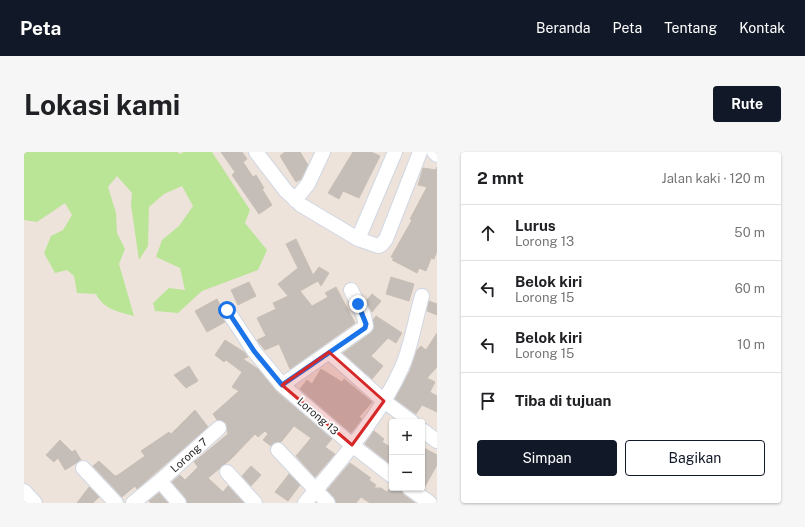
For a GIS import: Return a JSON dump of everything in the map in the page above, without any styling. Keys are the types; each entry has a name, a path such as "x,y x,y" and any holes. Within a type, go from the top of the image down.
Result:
{"street":[{"path":"256,152 295,200 308,210 358,239 378,246 386,240 420,152"},
{"path":"295,200 308,184 323,152"},
{"path":"358,239 395,152"},
{"path":"282,385 366,326 364,316 351,290"},
{"path":"305,503 352,445 384,401 407,354 422,296"},
{"name":"Lorong 13","path":"227,310 254,351 282,385 352,445 389,474"},
{"path":"329,352 384,401 408,419"},
{"name":"Lorong 7","path":"133,503 160,482 219,428"},
{"path":"425,432 437,441"},
{"path":"278,450 328,503"},
{"path":"83,468 116,503"},
{"path":"227,472 255,503"},
{"path":"160,482 179,503"},
{"path":"24,491 35,503"},
{"path":"413,491 430,503"}],"highlighted area":[{"path":"329,352 384,401 352,445 282,385"}],"green space":[{"path":"24,152 178,152 179,154 184,152 212,152 250,210 245,223 267,250 258,270 202,291 178,313 155,311 153,303 169,288 185,290 180,268 156,257 162,240 179,226 193,206 182,186 164,194 149,207 148,246 139,260 131,205 132,193 117,176 108,187 116,213 117,233 125,249 119,264 134,316 112,309 103,303 96,294 77,293 74,276 67,270 55,273 44,253 51,236 63,230 72,215 65,203 37,222 24,220"}],"building":[{"path":"221,152 242,152 247,159 243,162 253,177 256,175 264,188 262,189 272,205 259,214 232,175 235,172"},
{"path":"285,152 300,152 308,165 301,179 296,182 280,156"},
{"path":"353,152 371,152 380,156 359,198 343,191 339,199 328,193"},
{"path":"437,167 437,251 434,259 431,258 426,271 419,268 417,273 392,260 394,258 391,257 412,220 410,219 427,187 418,185 423,168 436,170"},
{"path":"296,239 313,275 319,267 329,273 321,286 318,281 300,291 312,306 328,297 325,293 336,287 355,323 290,369 279,344 265,350 257,340 266,336 257,318 276,309 273,303 288,296 278,284 298,268 286,244"},
{"path":"391,277 414,284 409,301 386,294"},
{"path":"249,282 256,296 238,305 231,290"},
{"path":"372,294 381,301 372,312 366,301"},
{"path":"217,299 220,305 220,314 225,322 207,332 195,311"},
{"path":"429,301 437,304 437,315 427,311"},
{"path":"376,316 402,333 396,343 388,338 371,356 383,366 372,379 343,353 371,333 374,329 373,320"},
{"path":"437,333 437,367 427,378 435,382 430,392 437,396 437,412 422,405 416,414 395,399 410,371 417,350 421,346 426,350"},
{"path":"225,340 244,352 248,357 243,359 258,369 276,391 332,439 325,447 335,454 315,477 296,456 311,438 294,426 281,442 276,442 271,446 263,440 268,434 265,431 258,437 255,434 231,459 208,478 223,492 228,486 244,503 187,503 185,497 172,482 180,475 185,480 198,467 194,462 228,434 226,423 217,420 213,414 239,391 232,387 242,372 226,360 224,362 215,355"},
{"path":"189,366 198,381 186,388 174,375"},
{"path":"321,369 342,382 344,379 372,402 359,417 362,419 351,433 300,389 307,380 312,384"},
{"path":"195,410 208,427 137,489 135,486 122,497 93,466 99,461 115,476 118,475 145,456 141,451 169,432 171,434"},
{"path":"374,431 384,439 382,442 389,446 389,463 365,444"},
{"path":"60,440 72,452 75,450 81,460 65,470 58,458 54,462 46,455"},
{"path":"425,449 437,455 437,465 425,486"},
{"path":"350,463 371,478 369,480 376,485 374,488 381,488 387,492 389,489 389,491 402,491 404,495 415,503 370,503 361,497 356,503 336,503 334,497 327,490"},
{"path":"251,466 261,475 251,486 242,476"},
{"path":"289,474 300,485 288,501 275,492"},
{"path":"89,487 99,497 93,503 77,503"},
{"path":"159,493 168,503 151,503 149,501"}],"route":[{"path":"227,310 254,351 282,385 365,328 366,324 364,316 358,304"}]}
